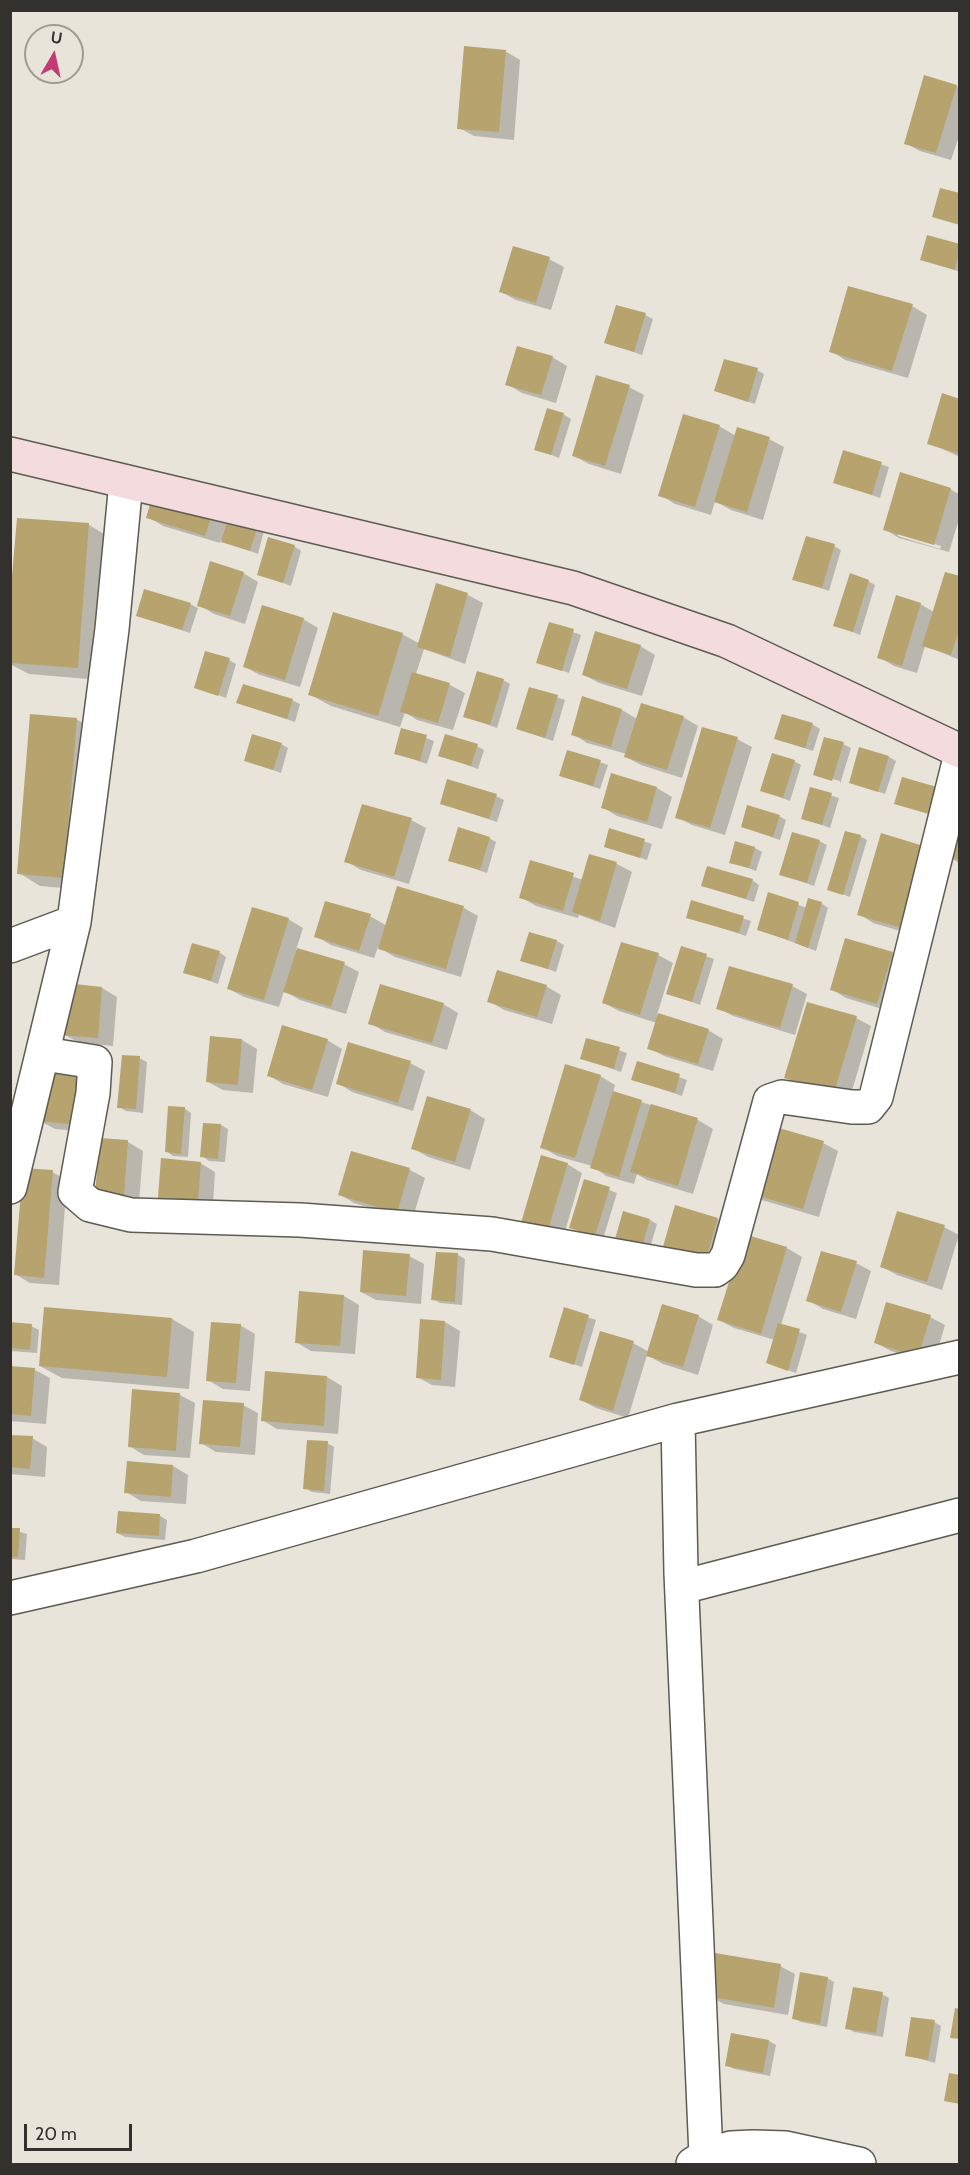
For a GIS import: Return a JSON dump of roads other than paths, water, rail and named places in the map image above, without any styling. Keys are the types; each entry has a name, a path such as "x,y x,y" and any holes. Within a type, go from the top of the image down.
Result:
{"main road":[{"path":"10,454 573,588 727,641 960,751"}],"street":[{"path":"10,1187 44,1054 74,922 112,630 126,482"},
{"path":"44,1054 95,1062 93,1093 75,1192 90,1205 131,1215 300,1220 492,1234 696,1270 715,1270 728,1255 770,1101 782,1096 852,1107 868,1107 876,1097 960,758"},
{"path":"10,946 74,922"},
{"path":"10,1598 196,1556 960,1357"},
{"path":"679,1430 681,1580 699,2160 731,2148 786,2148 859,2164"},
{"path":"681,1580 960,1515"}]}
